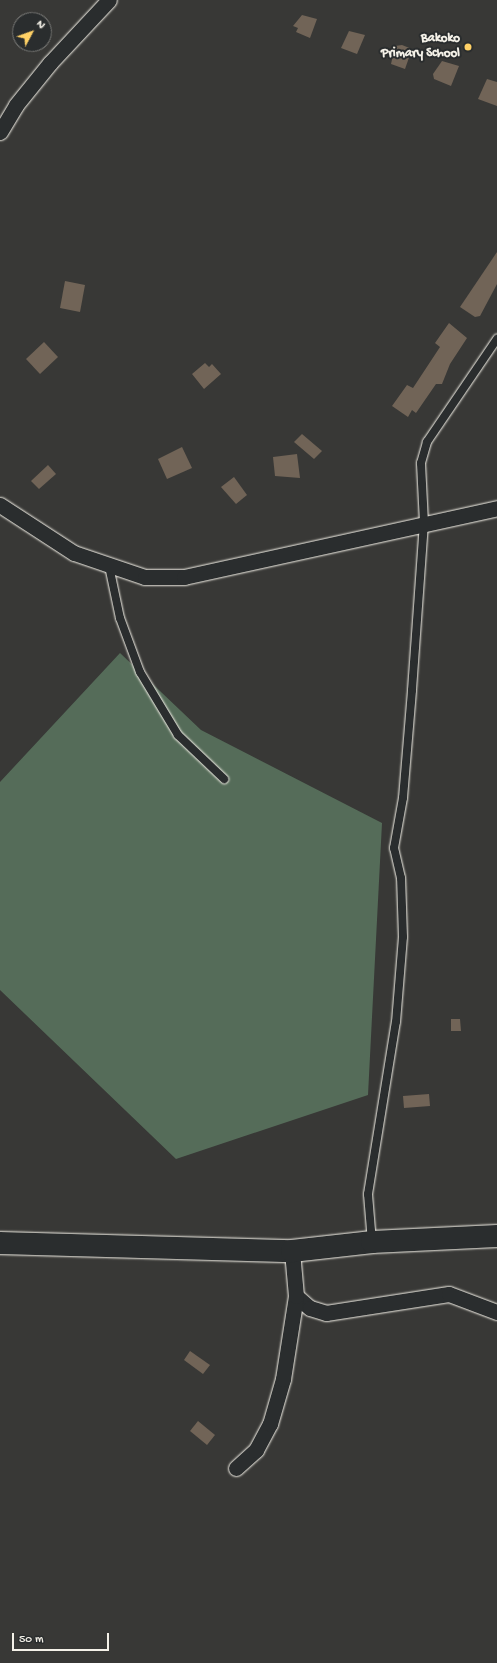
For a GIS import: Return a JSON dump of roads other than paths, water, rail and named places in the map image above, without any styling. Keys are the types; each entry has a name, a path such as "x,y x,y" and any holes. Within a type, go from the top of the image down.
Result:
{"main road":[{"path":"0,1243 292,1251 372,1242 497,1236"}],"street":[{"path":"0,132 16,105 50,63 109,0"},
{"path":"0,505 74,553 145,577 184,577 497,508"},
{"path":"236,1468 256,1450 270,1424 283,1379 296,1296 292,1251"},
{"path":"296,1296 310,1308 326,1313 448,1294 497,1312"}],"lane":[{"path":"372,1242 368,1194 396,1022 403,937 401,878 394,848 403,798 424,523 423,453 497,339"},
{"path":"109,566 120,618 140,672 178,735 224,778"}],"place":[{"name":"Bakoko Primary School","path":"468,47"}]}
